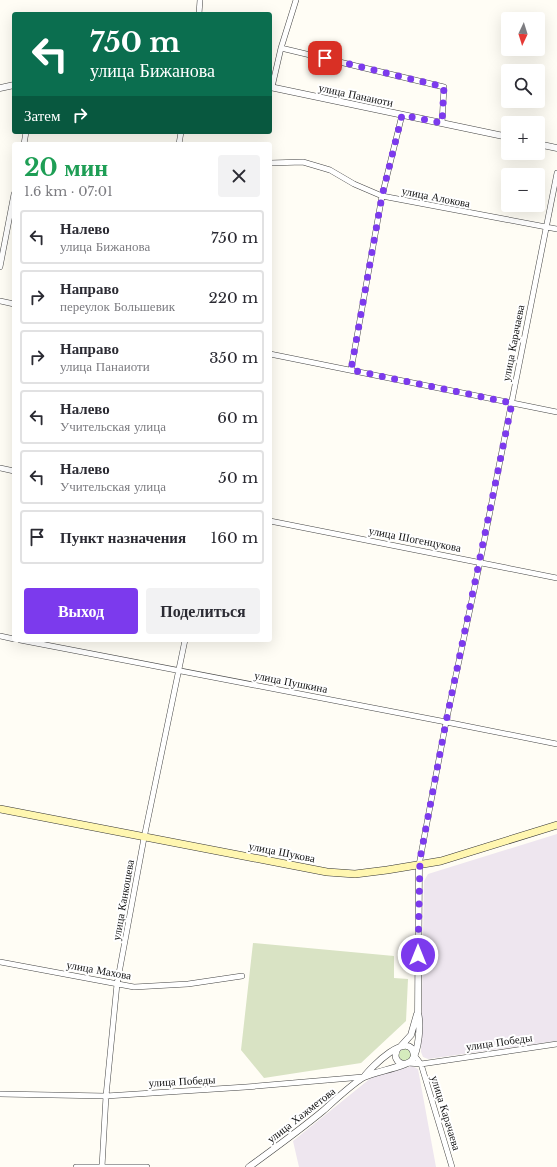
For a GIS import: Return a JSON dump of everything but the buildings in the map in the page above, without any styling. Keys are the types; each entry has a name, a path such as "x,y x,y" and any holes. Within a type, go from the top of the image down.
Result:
{"main road":[{"name":"улица Шукова","path":"0,809 144,838 327,872 355,874 441,861 557,825"}],"street":[{"path":"199,12 200,0"},
{"path":"272,83 296,0"},
{"path":"281,48 444,87 442,123"},
{"path":"0,88 12,85"},
{"name":"улица Панаиоти","path":"272,87 501,136"},
{"path":"351,370 382,196 402,115"},
{"path":"545,145 557,148"},
{"name":"улица Алокова","path":"272,163 302,162 330,170 354,184 382,196 557,229"},
{"name":"улица Карачаева","path":"414,1055 418,1045 419,1018 419,864 446,722 480,562 557,173"},
{"path":"0,267 12,204"},
{"path":"0,301 12,304"},
{"path":"272,354 557,412"},
{"path":"0,468 12,471"},
{"name":"улица Шогенцукова","path":"272,521 557,578"},
{"path":"0,636 12,639"},
{"name":"улица Пушкина","path":"30,642 557,744"},
{"name":"улица Канкошева","path":"102,1166 106,1096 118,984 144,838 185,642"},
{"name":"улица Махова","path":"0,962 134,987 188,984 242,976"},
{"path":"406,1064 400,1063 396,1059 395,1053 411,1035 418,1013"},
{"name":"улица Победы","path":"406,1064 421,1064 557,1044"},
{"path":"364,1077 368,1070 399,1047 410,1047 421,1064"},
{"path":"364,1077 406,1064 412,1060 414,1055"},
{"name":"улица Карачаева","path":"421,1064 452,1167"},
{"name":"улица Победы","path":"0,1094 106,1096 246,1088 364,1077"},
{"name":"улица Хажметова","path":"249,1167 293,1135 364,1077"},
{"path":"76,1167 147,1167"}],"shaded area":[{"path":"557,834 557,1041 428,1059 423,1057 421,1052 424,881 428,874"},
{"path":"412,1066 418,1069 436,1167 299,1167 293,1141 372,1077"}],"green space":[{"path":"253,943 394,956 394,978 408,979 406,1021 361,1063 264,1078 241,1050"},
{"path":"403,1049 407,1049 411,1055 407,1061 403,1061 399,1057 399,1053"}],"route":[{"path":"325,58 444,87 442,123 402,115 382,196 351,370 512,403 446,722 419,864 418,955"}]}
